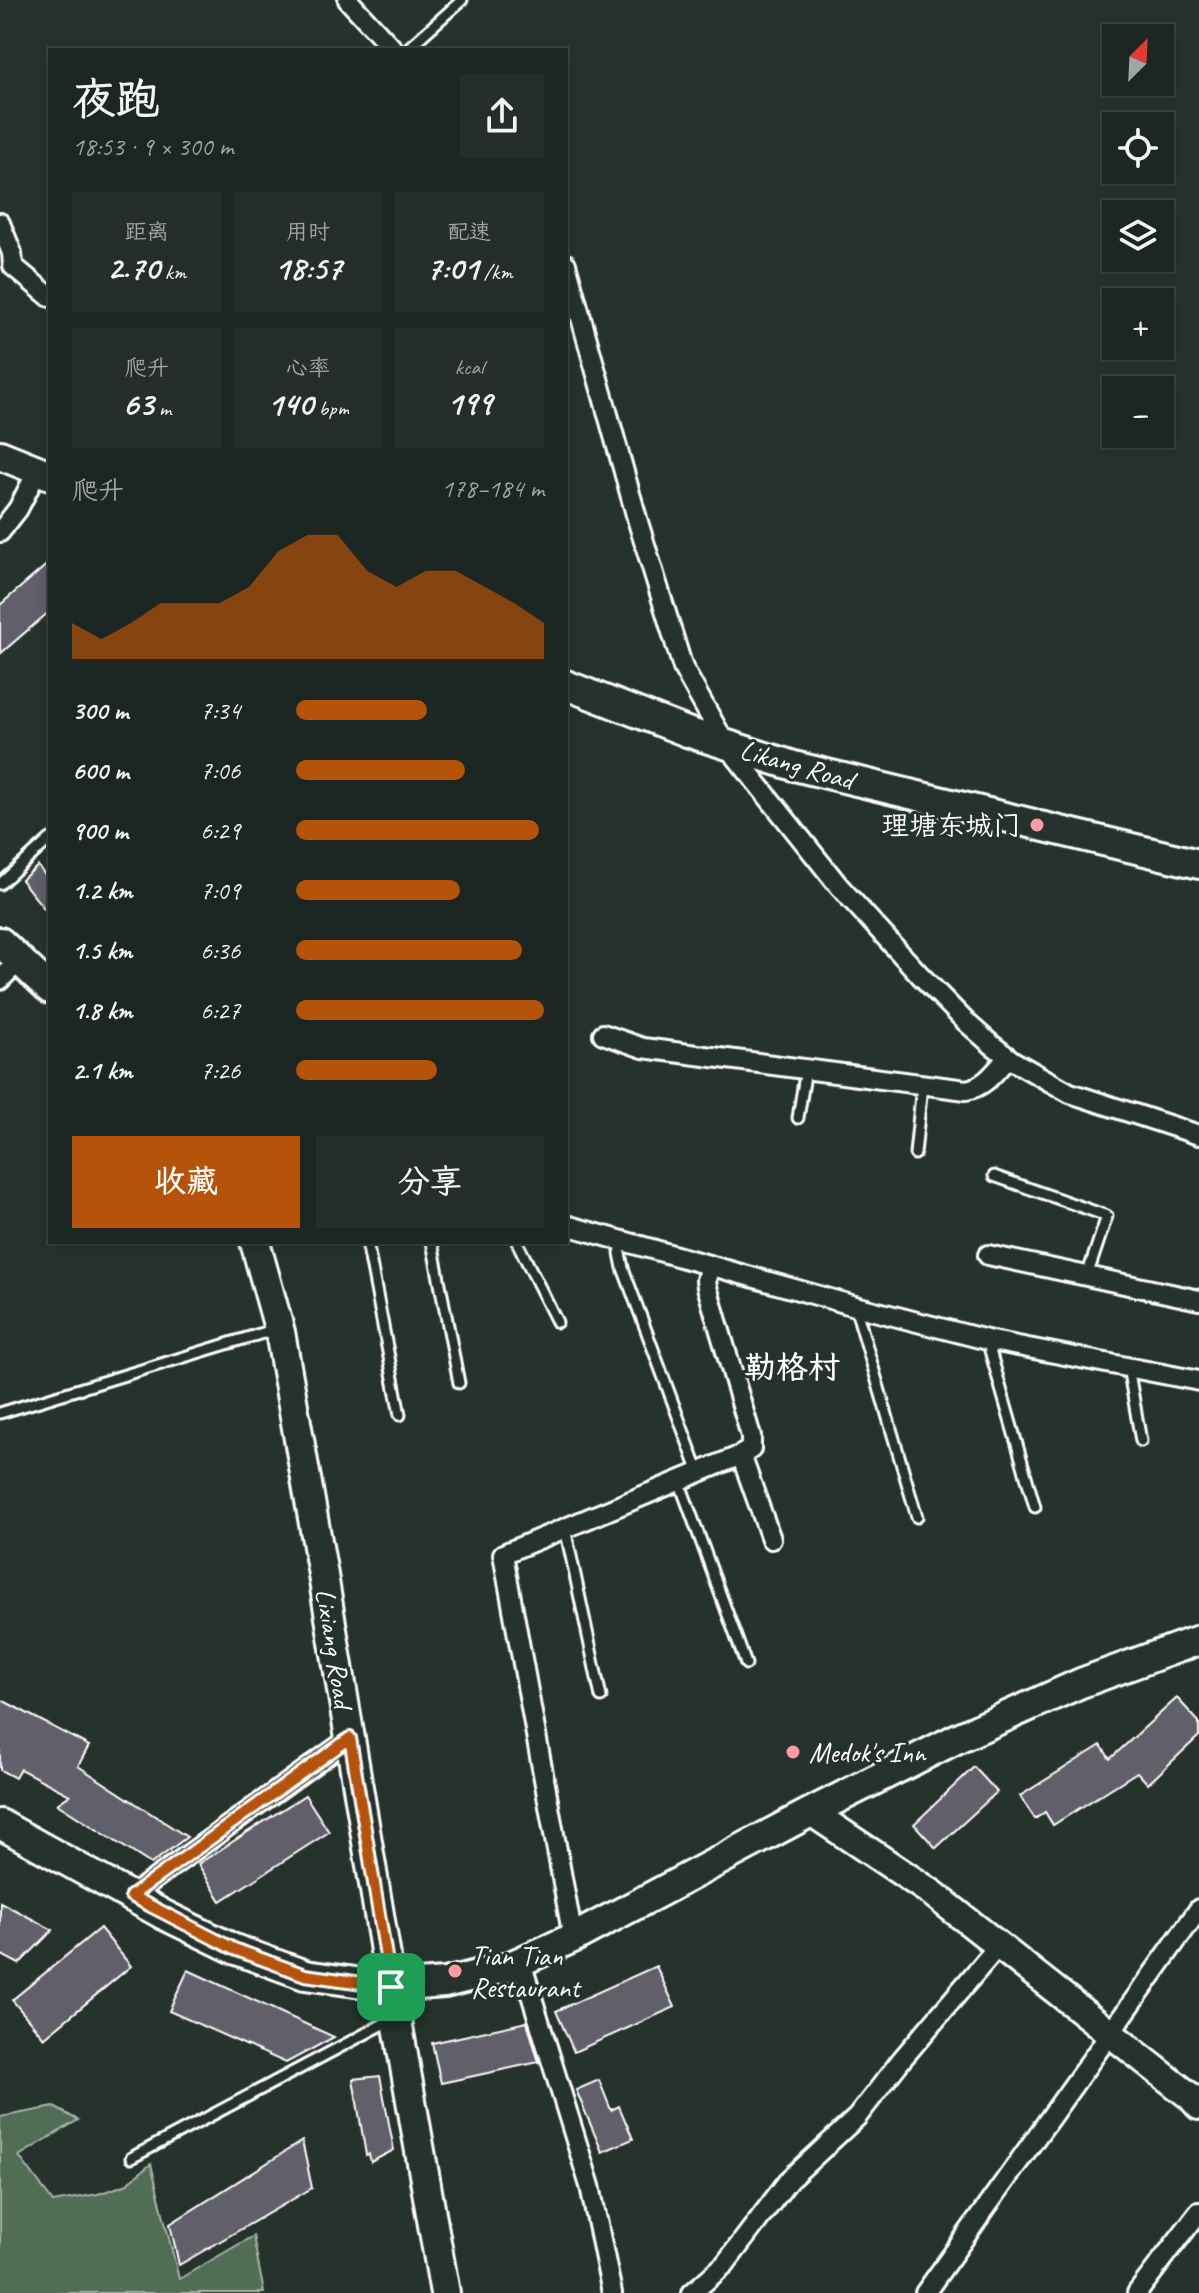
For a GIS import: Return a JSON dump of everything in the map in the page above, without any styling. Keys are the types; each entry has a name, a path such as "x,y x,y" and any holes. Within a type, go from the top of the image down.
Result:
{"main road":[{"path":"0,455 44,472"},
{"name":"Likang Road","path":"568,686 649,718 794,766 1199,864"},
{"path":"7,961 48,988"},
{"name":"Lixiang Road","path":"256,1244 279,1328 445,2293"},
{"path":"0,1824 234,1949 305,1975 391,1987 445,1983 521,1962 960,1737 1081,1683 1199,1640"}],"street":[{"path":"348,0 392,48"},
{"path":"0,223 12,253 13,266 48,295"},
{"path":"568,271 630,495 683,668 725,743 809,850 889,941 966,1022 1008,1057 1070,1093 1199,1135"},
{"path":"0,532 44,472"},
{"path":"603,1034 643,1048 966,1090 975,1089 986,1082 1008,1057"},
{"path":"568,1226 987,1340 1199,1381"},
{"path":"988,1255 1199,1300"},
{"path":"573,1938 503,1554 751,1449 752,1441 707,1287 710,1265"},
{"path":"741,1455 771,1539"},
{"path":"131,1896 350,1738"},
{"path":"811,1812 932,1893 1196,2099"},
{"path":"925,2293 1199,1909"},
{"path":"692,2293 725,2264 788,2181 857,2117 999,1945"},
{"path":"521,1962 590,2186 612,2293"},
{"path":"1137,2293 1199,2212"}],"lane":[{"path":"408,48 462,0"},
{"path":"0,884 48,841"},
{"path":"798,1118 806,1069"},
{"path":"915,1154 922,1085"},
{"path":"994,1176 1107,1216 1087,1276"},
{"path":"623,1241 620,1253 623,1268 699,1473"},
{"path":"367,1244 400,1415"},
{"path":"432,1244 459,1383"},
{"path":"518,1244 557,1322"},
{"path":"855,1306 917,1517"},
{"path":"0,1413 279,1328"},
{"path":"987,1340 1035,1507"},
{"path":"1128,1367 1141,1441"},
{"path":"679,1481 746,1664"},
{"path":"565,1528 601,1697"},
{"path":"131,2158 397,2017"}],"green space":[{"path":"54,2107 78,2120 19,2156 53,2202 98,2194 125,2185 151,2164 179,2279 253,2236 264,2293 0,2293 0,2117"}],"building":[{"path":"48,564 48,613 0,654 0,605"},
{"path":"38,866 48,879 48,914 21,880"},
{"path":"1177,1698 1199,1722 1199,1736 1148,1784 1137,1772 1053,1825 1045,1812 1035,1819 1020,1796 1101,1745 1110,1759"},
{"path":"0,1699 89,1746 78,1766 187,1837 151,1864 57,1804 70,1795 20,1769 15,1778 0,1770"},
{"path":"974,1767 997,1792 936,1848 914,1824"},
{"path":"305,1795 329,1832 221,1901 198,1864"},
{"path":"0,1902 53,1930 19,1964 0,1954"},
{"path":"100,1928 131,1966 44,2038 12,2000"},
{"path":"656,1966 675,2007 574,2052 556,2011"},
{"path":"188,1970 334,2037 286,2063 169,2011"},
{"path":"527,2022 539,2062 441,2083 432,2043"},
{"path":"380,2076 394,2150 371,2162 369,2154 366,2155 353,2079"},
{"path":"599,2080 611,2110 619,2106 633,2139 602,2152 576,2090"},
{"path":"302,2141 312,2188 179,2265 170,2224"}],"place":[{"name":"理塘东城门","path":"1037,825"},
{"name":"Medok's Inn","path":"793,1752"},
{"name":"Tian Tian Restaurant","path":"455,1971"}],"district":[{"name":"勒格村","path":"792,1367"}],"route":[{"path":"350,1738 391,1987 305,1975 234,1949 131,1896 350,1738"}]}
